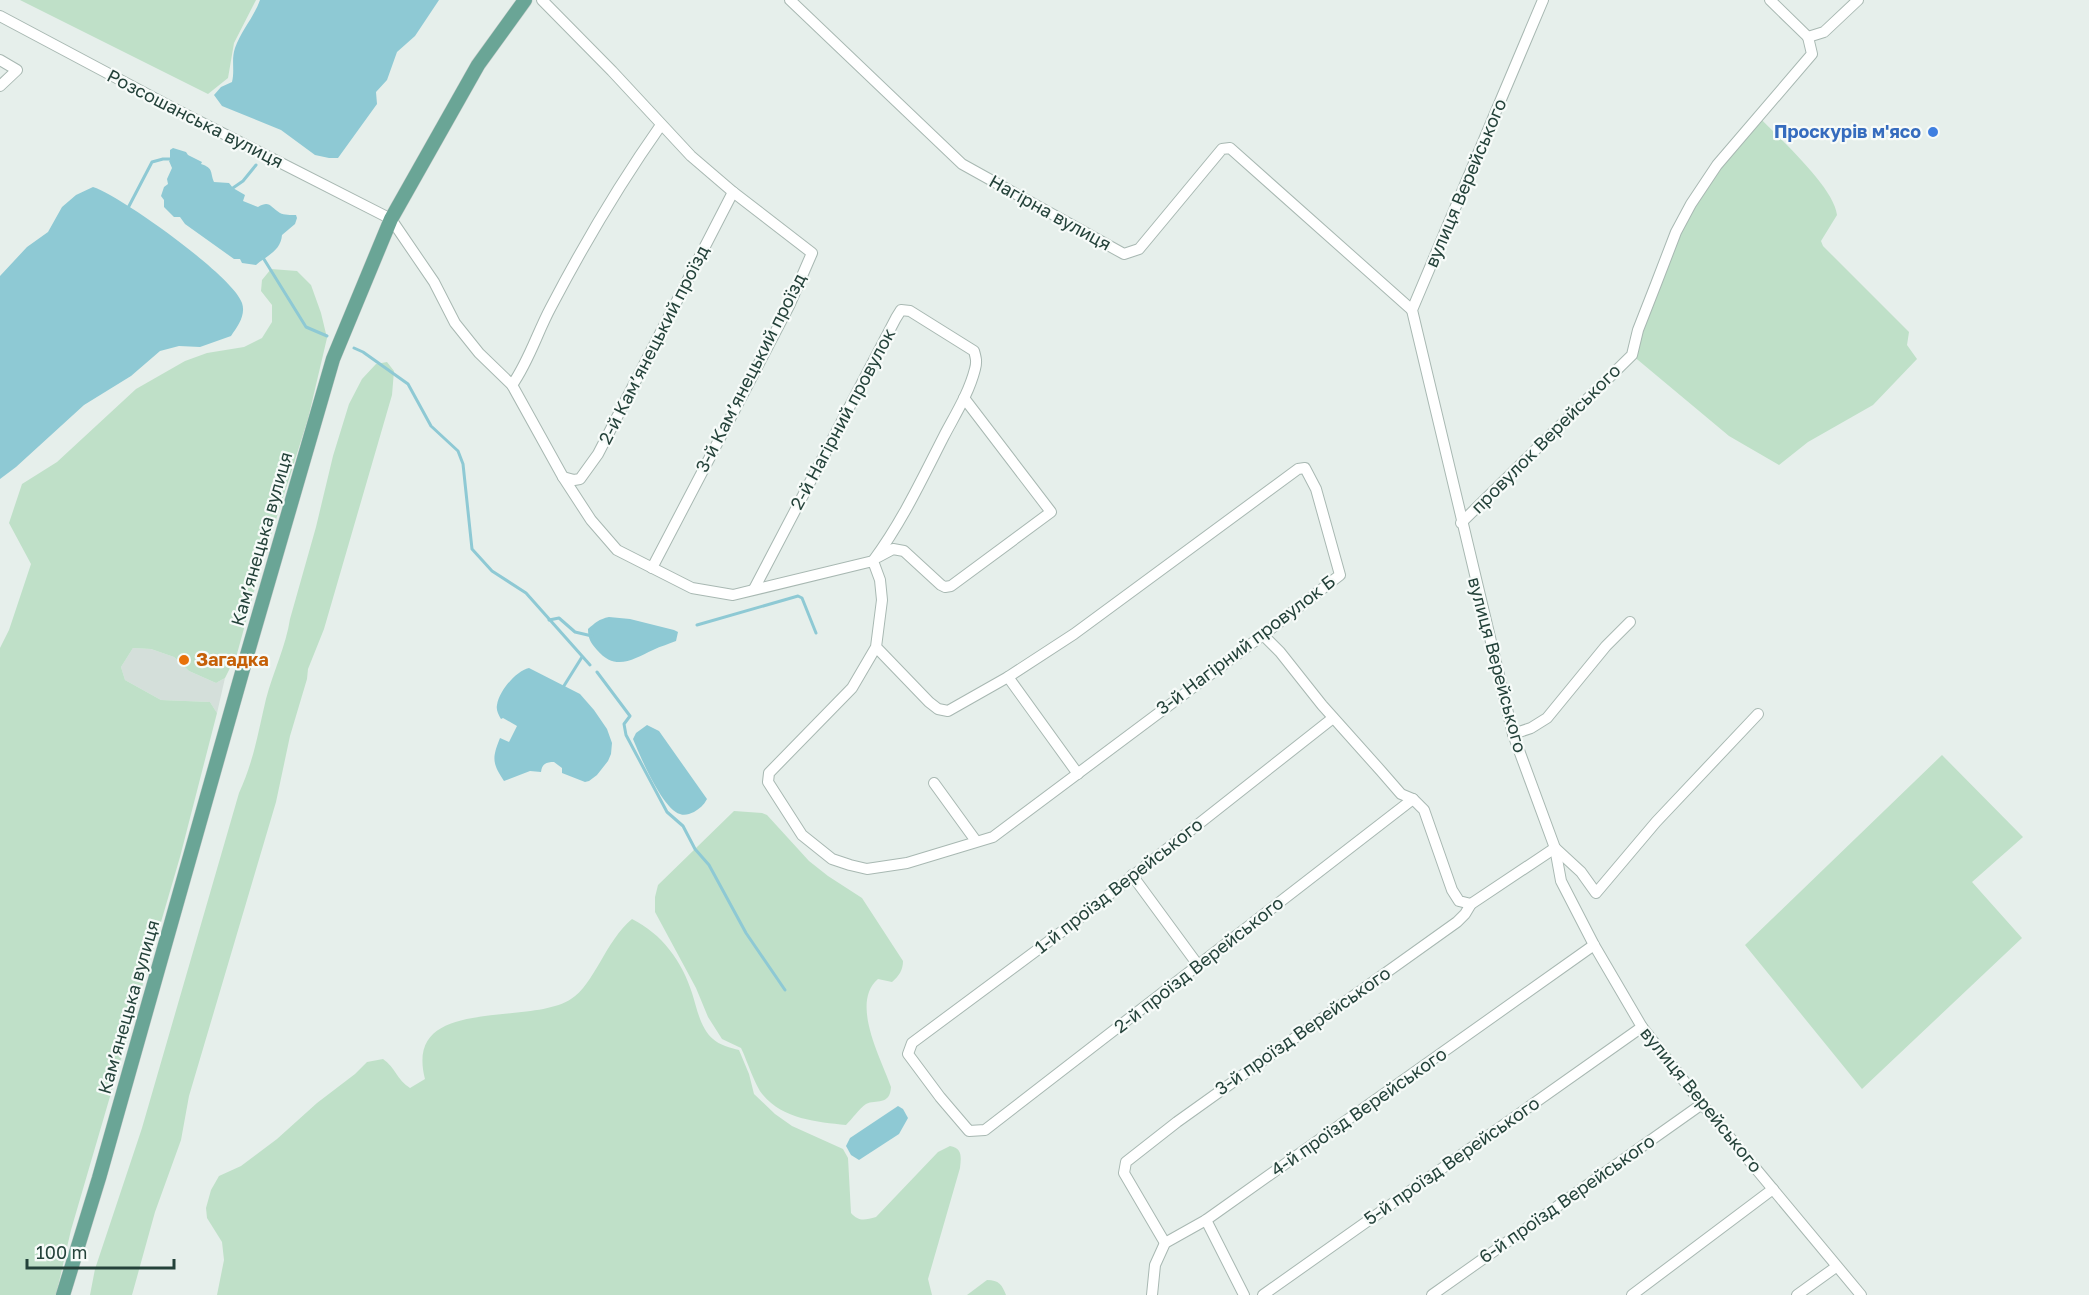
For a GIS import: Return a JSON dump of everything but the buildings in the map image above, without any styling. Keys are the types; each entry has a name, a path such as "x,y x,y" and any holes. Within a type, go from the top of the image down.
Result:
{"main road":[{"name":"Камʼянецька вулиця","path":"63,1295 99,1178 333,359 391,219 478,65 525,0"}],"street":[{"name":"3-й Камʼянецький проїзд","path":"542,0 691,156 733,192 812,253 789,306 651,567"},
{"name":"Нагірна вулиця","path":"790,0 962,164 1124,254 1139,249 1222,149 1230,148 1412,310"},
{"name":"вулиця Верейського","path":"1543,0 1412,310 1461,523 1513,734 1555,848 1561,881 1594,945 1641,1027 1701,1104 1861,1295"},
{"path":"1770,0 1808,37 1824,33 1858,0"},
{"name":"Розсошанська вулиця","path":"0,16 173,108 391,219"},
{"name":"провулок Верейського","path":"1461,523 1632,355 1638,330 1676,232 1691,204 1717,165 1812,54 1808,37"},
{"path":"0,60 17,70 0,86"},
{"path":"512,385 522,371 550,309 609,203 661,125"},
{"name":"2-й Камʼянецький проїзд","path":"563,477 580,479 598,454 733,192"},
{"path":"391,219 434,282 455,323 465,337 512,385 563,477 591,520 617,550 692,588 734,595 873,561 893,549 904,551 945,587 951,586 1052,512 963,398"},
{"name":"2-й Нагірний провулок","path":"754,589 901,310 910,311 974,351 977,360 975,371 963,398 894,533 873,561"},
{"name":"3-й Нагірний провулок Б","path":"1298,468 1305,468 1316,489 1340,575 993,837 907,863 867,868 832,859 802,835 768,782 769,773 852,688 876,647 902,676 938,709 948,711 1008,677 1074,634 1298,468"},
{"path":"893,549 894,533"},
{"path":"873,561 880,580 882,600 876,647"},
{"path":"1513,734 1531,728 1547,718 1606,646 1630,622"},
{"path":"1263,635 1401,794 1413,799 1424,810 1452,890 1459,901 1471,904"},
{"path":"1008,677 1078,774"},
{"path":"1555,848 1581,872 1596,893 1656,822 1758,714"},
{"name":"1-й проїзд Верейського","path":"985,1130 969,1131 940,1097 908,1054 912,1043 1068,927 1333,718"},
{"path":"934,783 976,841"},
{"name":"2-й проїзд Верейського","path":"985,1130 1413,799"},
{"name":"3-й проїзд Верейського","path":"1165,1243 1124,1173 1126,1162 1177,1122 1457,922 1471,904 1555,848"},
{"path":"1132,876 1198,965"},
{"name":"4-й проїзд Верейського","path":"1165,1243 1206,1220 1594,945"},
{"name":"5-й проїзд Верейського","path":"1263,1295 1641,1027"},
{"name":"6-й проїзд Верейського","path":"1432,1295 1701,1104"},
{"path":"1632,1295 1773,1189"},
{"path":"1206,1220 1244,1295"},
{"path":"1152,1295 1155,1264 1165,1243"},
{"path":"1797,1295 1836,1267"}],"shaded area":[{"path":"133,648 151,649 174,657 189,671 216,683 225,678 217,713 210,702 161,700 125,680 121,667"}],"green space":[{"path":"20,0 256,0 234,43 228,78 208,94"},
{"path":"1758,116 1804,163 1834,204 1837,215 1821,241 1823,246 1909,332 1907,345 1917,359 1873,405 1808,442 1779,465 1729,436 1632,355 1691,204"},
{"path":"271,269 297,271 311,285 321,313 327,338 308,419 259,573 237,654 225,678 216,683 189,671 174,657 151,649 133,648 121,667 125,680 161,700 210,702 217,713 180,857 71,1230 56,1295 0,1295 0,648 9,630 31,564 9,523 22,484 57,462 136,389 185,361 207,353 244,347 262,338 272,322 272,305 261,291 262,280"},
{"path":"387,362 394,371 392,395 324,629 308,669 290,736 276,802 189,1096 181,1140 155,1212 132,1295 90,1295 95,1269 142,1128 239,793 252,758 266,699 286,639 333,456 349,404 362,379 376,364"},
{"path":"1942,755 2023,837 1972,882 2022,938 1862,1089 1745,945"},
{"path":"734,811 767,815 809,861 862,898 903,961 900,973 892,982 878,979 870,989 867,1002 870,1031 891,1087 890,1093 882,1101 866,1104 846,1125 801,1118 780,1109 763,1095 741,1048 722,1039 708,1017 696,988 655,912 658,885"},
{"path":"632,919 653,932 677,959 688,981 705,1029 718,1043 739,1050 754,1094 792,1126 843,1149 848,1158 851,1213 854,1216 862,1219 876,1217 938,1152 950,1146 959,1151 960,1168 928,1279 932,1295 217,1295 224,1260 222,1242 207,1218 206,1208 211,1190 219,1176 241,1166 277,1139 367,1062 383,1059 410,1088 425,1079 423,1052 433,1035 450,1024 474,1018 552,1007 571,999 587,984 615,938"},
{"path":"987,1280 1000,1284 1006,1295 967,1295"}],"water":[{"path":"260,0 439,0 415,36 397,52 387,80 376,92 377,104 338,158 329,158 315,155 281,130 222,106 214,95 221,87 232,82 235,48"},
{"path":"173,148 186,152 202,162 201,164 210,169 214,182 229,183 245,195 243,201 258,207 268,204 282,214 296,215 295,224 282,235 279,245 272,253 256,265 242,263 240,259 234,259 185,224 180,217 174,217 164,207 164,200 161,196 164,187 168,184 167,179 172,168 169,161 170,150"},
{"path":"93,187 127,205 175,238 219,275 242,303 242,316 231,336 200,347 179,346 160,351 131,376 84,405 0,479 0,276 27,247 48,232 62,207 76,195"},
{"path":"609,617 630,619 674,630 678,632 676,641 632,660 611,661 604,657 590,641 588,632 588,629 595,623"},
{"path":"529,668 580,694 607,729 612,743 611,754 597,775 589,781 585,782 562,773 562,768 554,762 545,764 541,772 530,771 504,781 497,770 494,760 500,738 509,742 517,726 501,719 497,709 498,700 514,677"},
{"path":"647,725 659,731 707,799 694,812 684,815 673,810 653,781 633,739 636,733"},
{"path":"898,1106 903,1109 908,1118 899,1134 859,1160 851,1155 846,1146 850,1138"}],"waterway":[{"path":"128,208 152,162 173,159"},
{"path":"230,190 243,181 256,165"},
{"path":"262,256 306,327 327,336"},
{"path":"354,348 408,384 431,426 458,451 463,464 472,549 492,571 526,593 590,665"},
{"path":"697,625 798,596 802,598 816,633"},
{"path":"549,620 559,618 575,632 592,636"},
{"path":"562,689 582,657"},
{"path":"597,672 630,716 624,724 626,735 667,812 683,826 695,849 709,865 746,933 785,990"}],"place":[{"name":"Проскурів м'ясо","path":"1933,132"},
{"name":"Загадка","path":"184,660"}]}
